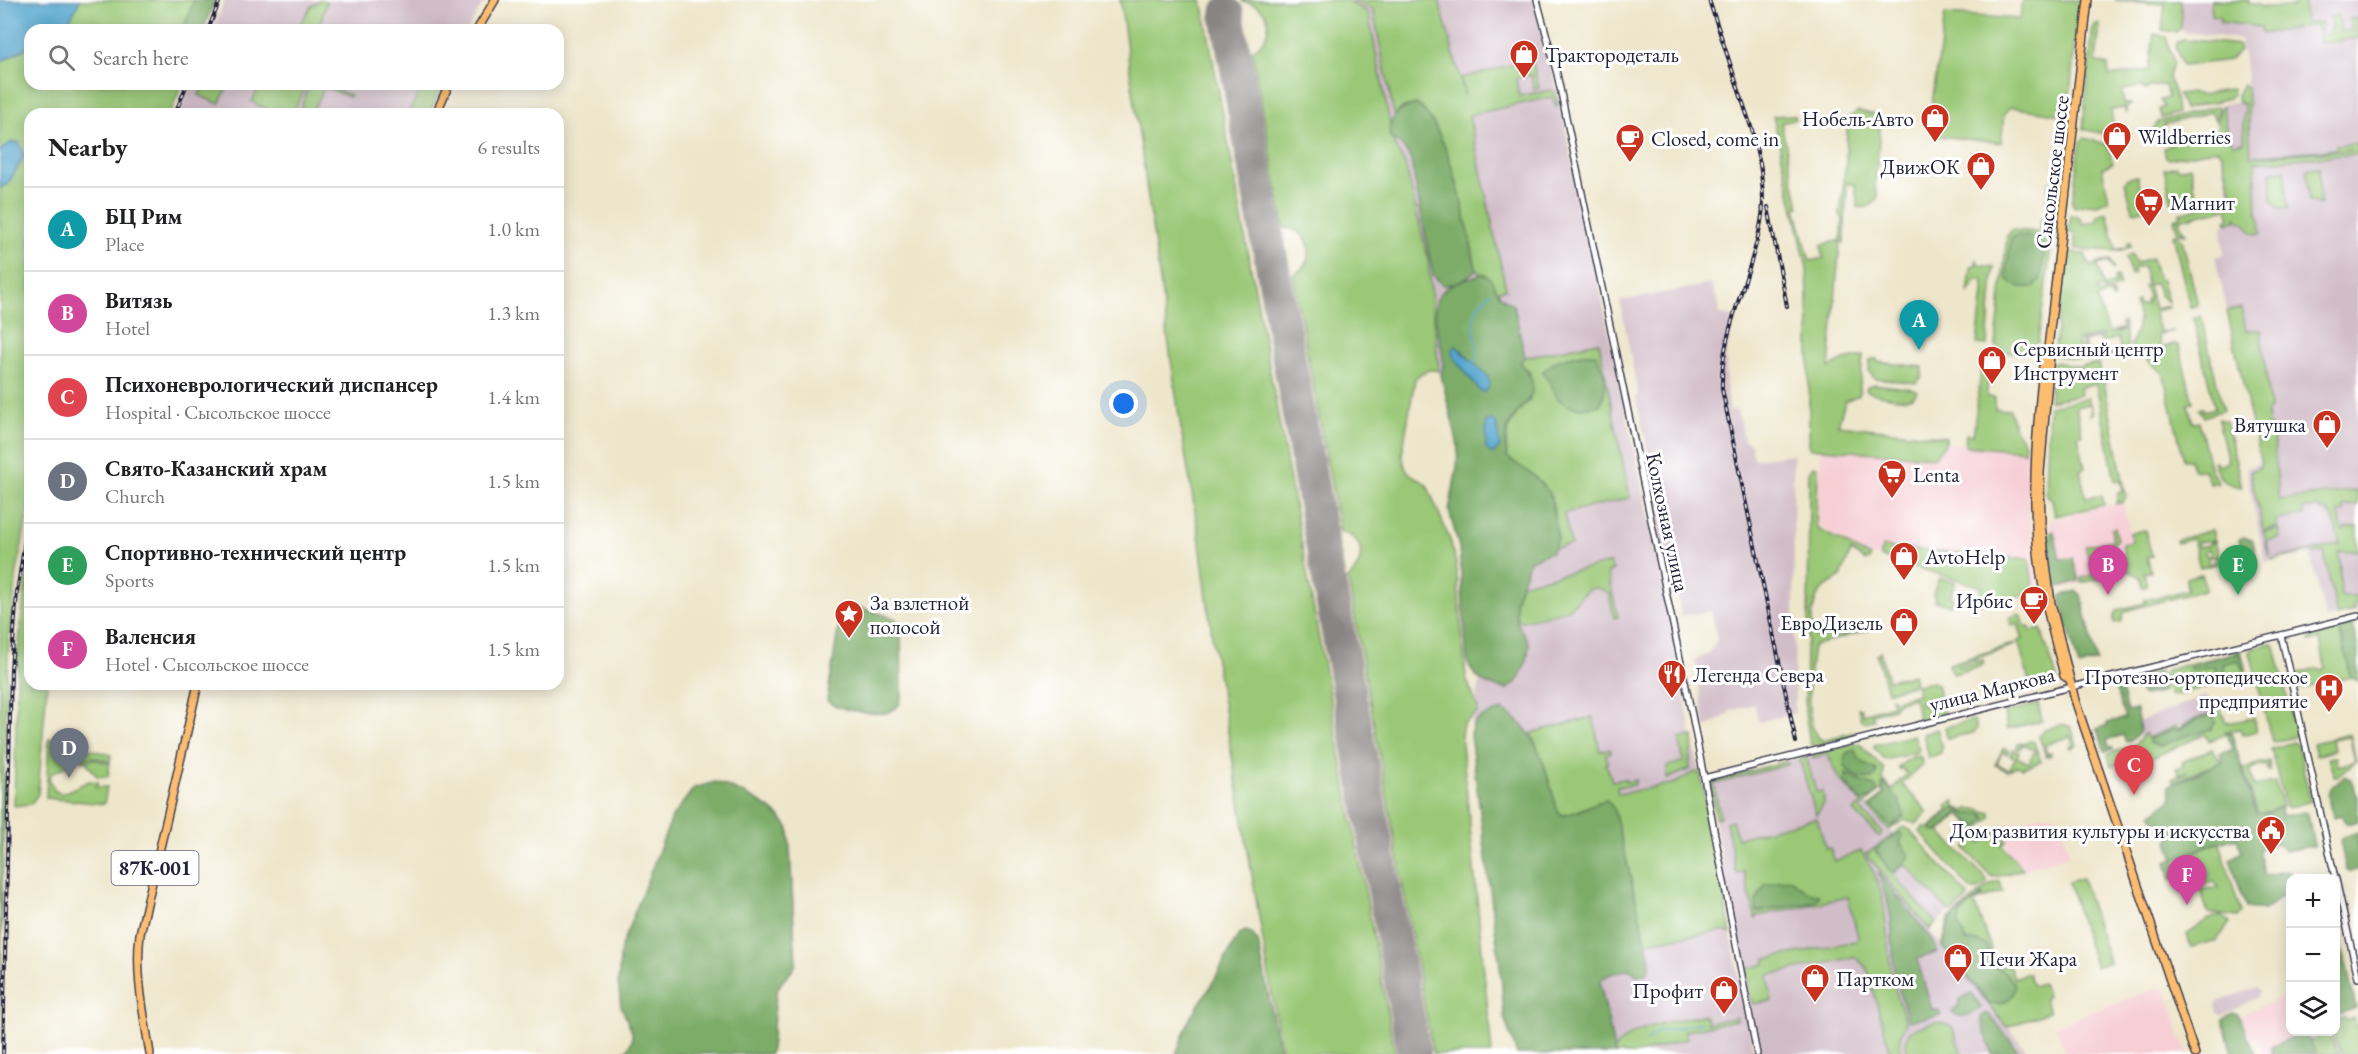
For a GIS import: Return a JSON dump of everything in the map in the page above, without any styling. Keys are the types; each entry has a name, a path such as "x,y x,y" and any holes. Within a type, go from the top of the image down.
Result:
{"main road":[{"path":"481,24 495,0"},
{"name":"Сысольское шоссе","path":"2088,0 2048,348 2050,356 2040,473 2041,525 2049,594 2070,674 2070,683 2195,1054"},
{"path":"439,108 446,90"},
{"name":"87К-001","path":"150,1054 138,977 140,934 197,690"}],"street":[{"name":"Колхозная улица","path":"1537,0 1561,94 1704,778 1757,1054"},
{"name":"улица Маркова","path":"1704,778 2070,683 2358,616"},
{"path":"2281,635 2334,874"},
{"path":"2340,901 2358,978"}],"shaded area":[{"path":"225,0 485,0 471,24 215,24"},
{"path":"1346,0 1534,0 1558,93 1657,558 1754,1054 1516,1053 1504,1017 1501,975 1471,746 1470,734 1480,681 1471,671 1467,661 1459,547 1449,511 1457,467 1458,445 1439,371 1428,259 1405,165 1394,144 1368,12"},
{"path":"2182,0 2225,0 2226,13 2304,15 2304,0 2358,0 2358,611 2326,619 2310,554 2265,562 2246,469 2262,461 2215,257 2224,254 2222,225 2234,222 2235,219 2220,152 2223,149 2246,145 2249,139 2249,137 2246,143 2228,144 2223,104 2239,101 2245,103 2249,131 2246,69 2240,39 2182,32"},
{"path":"189,90 433,90 425,108 181,108"},
{"path":"1710,284 1718,301 1719,314 1735,318 1726,354 1726,384 1730,410 1737,410 1744,440 1751,444 1754,459 1793,454 1795,713 1759,722 1754,704 1730,711 1729,714 1705,728 1695,659 1708,655 1717,640 1711,611 1681,616 1676,584 1670,584 1647,478 1653,474 1636,398 1638,395 1620,301"},
{"path":"1821,434 2032,450 2027,515 2031,525 2038,594 1977,605 1981,588 1873,555 1871,558 1818,526"},
{"path":"2123,502 2138,569 2054,590 2050,521"},
{"path":"2204,696 2214,703 2213,712 2141,740 2135,723"},
{"path":"1827,750 1844,780 1894,834 1868,855 2030,1054 1758,1054 1708,785 1716,778"},
{"path":"2043,814 2057,815 2070,855 2023,869 2008,850 2010,848 2006,840 1998,830 2003,826"},
{"path":"1905,863 1949,912 1936,923 1893,875"},
{"path":"2257,987 2260,991 2257,997 2223,1016 2217,1013 2215,1006 2218,1002"},
{"path":"2158,988 2164,989 2169,996 2181,1038 2189,1054 2066,1054 2056,1026"},
{"path":"2286,995 2286,1036 2314,1036 2306,1040 2293,1054 2264,1054 2255,1038 2252,1039 2240,1016"}],"green space":[{"path":"80,0 194,0 185,24 68,23"},
{"path":"194,0 215,0 205,24 185,24"},
{"path":"320,0 327,1 320,24 300,24 311,6"},
{"path":"1120,0 1202,0 1395,1054 1282,1054 1212,637"},
{"path":"1243,0 1346,0 1368,12 1394,144 1405,164 1428,259 1439,371 1426,371 1415,379 1402,454 1407,471 1427,485 1450,540 1456,563 1466,678 1478,708 1477,713 1463,724 1461,734 1492,1054 1433,1054 1348,579 1358,566 1359,545 1349,535 1340,532 1293,275 1306,263 1309,247 1301,234 1284,228 1252,50 1265,37 1268,22 1261,9"},
{"path":"1352,0 1439,0 1465,97 1461,78 1532,60 1539,88 1534,89 1531,75 1516,78 1519,96 1551,90 1555,92 1558,105 1556,106 1552,97 1469,115 1506,289 1498,291 1485,275 1480,274 1476,269 1456,180 1439,133 1428,116 1416,104 1404,107 1394,115 1373,10"},
{"path":"2022,0 2079,0 2068,116 2010,107 2004,115 2001,143 1939,136 1939,118 1930,117 1945,14 2020,19"},
{"path":"2115,0 2181,0 2181,28 2176,32 2162,30 2165,4"},
{"path":"2211,0 2249,0 2249,4 2260,7 2294,7 2294,0 2304,0 2305,23 2321,22 2322,30 2318,32 2316,25 2262,34 2261,27 2220,22 2220,17 2212,15"},
{"path":"2339,16 2341,32 2351,31 2350,19 2358,18 2358,38 2319,43 2318,35 2331,33 2329,17"},
{"path":"2100,25 2096,61 2108,65 2109,76 2149,70 2154,34 2166,37 2174,63 2168,76 2175,95 2177,113 2161,118 2159,109 2164,107 2160,100 2168,98 2165,85 2148,87 2144,90 2143,87 2132,88 2122,91 2124,104 2132,104 2126,108 2127,114 2124,108 2111,110 2114,130 2120,133 2104,134 2083,129 2093,26"},
{"path":"2183,39 2239,45 2240,50 2230,60 2183,66 2175,47 2176,43"},
{"path":"24,49 24,90 180,90 172,108 24,108 24,532 9,636 5,729 0,1039 0,188 10,143 0,151 0,62"},
{"path":"2243,84 2247,87 2251,157 2351,150 2256,155 2335,149 2336,145 2358,144 2358,154 2255,162 2257,213 2261,234 2252,233 2245,223 2237,220 2236,216 2236,221 2227,223 2226,220 2230,219 2227,208 2179,220 2182,231 2186,234 2178,233 2174,219 2181,217 2180,213 2233,199 2222,153 2218,149 2169,159 2166,157 2164,148 2171,145 2170,142 2201,135 2203,138 2214,135 2213,131 2217,130 2223,105 2229,140 2232,140 2234,144 2244,142 2244,104 2238,103 2237,95"},
{"path":"2232,89 2233,94 2229,98 2184,109 2178,94 2191,92 2200,95"},
{"path":"201,90 226,90 219,104 199,95"},
{"path":"257,90 303,90 295,108 264,108 252,102"},
{"path":"307,90 323,90 314,108 301,108"},
{"path":"332,90 338,90 350,95 349,97"},
{"path":"420,90 441,90 432,108 411,108"},
{"path":"1416,104 1428,116 1439,133 1448,155 1456,180 1476,269 1461,280 1448,285 1443,285 1433,275 1410,156 1401,145 1390,138 1392,120 1405,108"},
{"path":"2217,106 2219,109 2216,122 2211,112 2163,125 2170,139 2158,142 2153,129 2158,122"},
{"path":"1858,111 1881,116 1875,187 1878,196 1870,206 1858,207 1855,185 1847,182 1844,243 1840,242 1829,368 1844,360 1863,356 1859,395 1845,401 1838,425 1946,437 1944,446 1934,457 1809,448 1807,268 1773,116 1794,115 1795,119 1781,123 1799,207 1796,208 1810,261 1824,258 1821,245 1841,240 1843,220 1840,214 1846,161 1847,124 1848,118"},
{"path":"2084,138 2107,144 2113,163 2102,168 2109,200 2097,205 2075,207 2072,204 2080,142"},
{"path":"2177,166 2178,169 2190,166 2197,196 2172,204 2164,169"},
{"path":"2319,167 2320,205 2309,201 2307,170"},
{"path":"2285,170 2288,209 2278,208 2272,199 2271,171"},
{"path":"2137,176 2145,208 2136,212 2133,211 2125,182 2128,178"},
{"path":"2055,179 2063,183 2059,208 2053,211 2046,206 2049,183"},
{"path":"2107,212 2116,250 2128,247 2127,243 2130,242 2131,247 2118,251 2075,249 2075,235 2068,232 2071,215 2078,216 2084,224 2097,221 2098,215"},
{"path":"2041,219 2052,222 2054,227 2037,348 2023,353 2011,352 1996,346 2007,236 2012,230 2039,232"},
{"path":"2176,234 2182,239 2198,305 2190,307 2173,235"},
{"path":"2017,235 2044,238 2046,241 2041,279 2035,287 2015,285 2006,277 2011,238"},
{"path":"2066,254 2085,254 2090,266 2110,260 2114,269 2109,262 2097,265 2104,286 2116,283 2114,278 2117,277 2120,286 2109,290 2097,288 2098,293 2112,292 2114,298 2112,299 2110,294 2097,299 2109,333 2122,328 2121,323 2123,322 2125,329 2113,333 2125,331 2128,346 2125,351 2105,357 2105,355 2121,351 2118,338 2101,342 2100,338 2084,342 2088,355 2098,352 2099,357 2086,360 2081,341 2103,336 2101,334 2078,340 2081,357 2078,360 2054,355"},
{"path":"2132,254 2135,263 2152,258 2158,279 2162,280 2168,302 2160,295 2156,283 2148,285 2154,309 2168,306 2168,308 2155,311 2157,327 2160,332 2174,331 2158,334 2161,349 2134,356 2131,345 2139,320 2135,302 2138,301 2138,306 2147,304 2146,300 2149,299 2144,286 2147,285 2143,266 2133,268 2135,273 2130,275 2126,256"},
{"path":"1977,260 1979,265 1994,267 1987,345 1977,344 1984,283 1982,280 1976,280 1968,294 1971,267 1975,266"},
{"path":"1480,274 1488,277 1498,293 1514,306 1525,357 1520,362 1533,385 1532,394 1508,426 1505,440 1507,457 1533,475 1550,493 1558,539 1551,552 1530,560 1515,601 1517,622 1529,644 1527,660 1518,681 1507,689 1482,681 1467,661 1459,547 1449,511 1457,467 1458,445 1441,375 1442,354 1435,318 1438,297 1445,289","holes":["1462,350 1477,369 1487,376 1480,391 1453,356"]},
{"path":"2242,308 2246,330 2261,330 2270,408 2267,412 2268,425 2273,428 2279,500 2358,490 2358,505 2344,506 2344,512 2339,512 2342,531 2345,528 2358,527 2358,551 2339,552 2341,596 2358,596 2353,611 2337,616 2324,552 2314,554 2311,551 2271,560 2340,544 2332,514 2328,514 2327,510 2320,511 2319,507 2310,509 2308,507 2303,509 2304,515 2276,520 2277,527 2264,530 2264,532 2278,529 2280,538 2267,541 2269,556 2250,472 2260,467 2261,464 2227,311"},
{"path":"2201,316 2223,410 2204,417 2199,409 2203,408 2204,411 2215,408 2193,318"},
{"path":"1599,342 1630,498 1564,513 1571,545 1553,548 1558,539 1552,498 1507,457 1506,448 1510,425 1530,399 1530,373 1520,362 1525,357"},
{"path":"2175,344 2179,346 2193,402 2188,404 2193,423 2199,422 2211,471 2218,482 2210,484 2204,470 2193,469 2190,460 2184,460 2163,373 2146,359 2166,353 2164,346"},
{"path":"1582,354 1596,354 1601,366 1605,386 1600,405 1580,408 1562,403 1542,372 1557,360"},
{"path":"1877,359 1877,362 1923,367 1922,377 1916,383 1874,378 1869,372 1870,360"},
{"path":"1988,362 1987,397 1995,398 1995,409 2010,410 2015,430 2025,442 2024,451 1965,446 1966,434 1973,435 1982,364"},
{"path":"2056,362 2079,367 2098,363 2102,382 2104,382 2126,496 2123,502 2116,504 2118,493 2123,492 2121,480 2115,481 2096,384 2079,388 2080,395 2049,401 2052,365"},
{"path":"1873,384 1917,391 1910,398 1887,397 1866,390"},
{"path":"2088,398 2090,404 2076,407 2082,435 2078,436 2085,468 2080,470 2086,498 2102,495 2104,505 2055,516 2052,499 2046,495 2049,406"},
{"path":"2218,419 2226,421 2242,487 2223,480 2213,462 2216,461 2218,465 2228,462"},
{"path":"1813,466 1817,467 1818,473 1816,525 1818,529 1870,557 1865,561 1851,551 1841,577 1825,587 1816,598 1812,615 1812,630 1816,637 1837,637 1868,628 1873,629 1813,646 1809,696 1812,723 1816,733 1822,740 1856,732 1861,734 1813,746 1810,744 1805,712 1806,646 1808,642 1809,471"},
{"path":"2115,528 2117,539 2111,547 2115,547 2120,568 2127,566 2122,544 2132,542 2130,533 2145,530 2152,556 2147,557 2151,572 2144,572 2147,586 2142,588 2140,577 2128,571 2082,583 2081,578 2093,575 2085,546 2113,540 2111,529"},
{"path":"2212,530 2215,540 2197,542 2198,547 2215,541 2219,554 2209,557 2211,552 2208,549 2204,553 2208,556 2208,564 2213,563 2212,558 2213,562 2217,561 2215,557 2219,556 2221,563 2200,568 2193,539 2176,543 2176,540"},
{"path":"2054,531 2060,559 2073,558 2079,581 2056,588 2049,537"},
{"path":"2244,537 2253,541 2257,559 2235,565 2230,547 2240,545 2239,539"},
{"path":"1882,547 2029,559 2034,594 1977,604 1982,587 1881,557"},
{"path":"1610,563 1613,570 1607,572 1618,617 1614,618 1609,594 1595,588 1585,592 1565,610 1517,622 1515,601 1520,584"},
{"path":"2201,574 2206,588 2204,590 2125,611 2121,622 2114,623 2114,614 2118,610 2145,603 2145,599 2187,590 2186,578"},
{"path":"1939,578 1955,582 1950,605 1935,601 1933,594"},
{"path":"2077,591 2081,595 2097,661 2079,667 2060,598 2062,595"},
{"path":"24,598 24,690 47,690 38,794 31,804 14,806 18,652"},
{"path":"852,605 894,618 901,624 902,695 899,705 889,712 855,711 837,707 827,700 841,610"},
{"path":"2018,614 2022,617 2025,627 2029,626 2031,631 2041,629 2057,678 2053,683 2031,689 2018,641 2023,639 2018,624 2011,626 2009,618"},
{"path":"2352,625 2358,648 2358,680 2351,677 2339,628"},
{"path":"2339,628 2351,677 2301,689 2298,673 2314,669 2322,670 2325,667 2320,639 2309,642 2311,635"},
{"path":"2016,643 1957,665 1959,667 1983,660 1984,663 1979,667 1953,674 1948,665 1949,664"},
{"path":"2270,643 2275,646 2296,735 2272,742 2250,652 2252,648"},
{"path":"2241,651 2247,676 2172,696 2169,694 2164,673 2167,670"},
{"path":"1880,652 1888,680 1913,675 1915,684 1887,692 1877,655"},
{"path":"2240,652 2245,666 2243,670 2238,660 2223,664 2225,673 2221,676 2217,675 2214,666 2190,671 2192,664"},
{"path":"2160,671 2164,691 2154,694 2153,689 2159,687 2157,680 2143,683 2144,691 2150,690 2152,694 2143,696 2130,680"},
{"path":"1933,682 1938,686 1939,695 1937,698 1920,702 1921,705 1941,701 1944,715 1868,734 1864,733 1919,719 1914,698 1897,703 1893,708 1872,714 1874,720 1864,722 1861,720 1858,708 1861,708 1863,714 1892,705 1891,697 1894,700 1918,694 1916,685"},
{"path":"2126,682 2128,684 2120,686 2127,712 2136,710 2140,730 2133,739 2126,742 2123,735 2107,740 2109,747 2113,749 2105,751 2097,729 2107,723 2125,718 2114,685"},
{"path":"2222,701 2220,708 2226,723 2254,718 2257,731 2242,735 2240,729 2225,731 2227,734 2209,741 2205,734 2150,759 2140,756 2111,767 2108,754 2134,745 2145,733 2147,738 2176,726 2178,729 2186,723 2213,712 2211,708 2215,706 2214,703"},
{"path":"2038,704 2042,721 2007,729 2004,713"},
{"path":"1502,710 1526,729 1534,741 1558,812 1562,815 1568,814 1607,800 1614,809 1650,966 1646,974 1637,975 1629,969 1608,975 1600,981 1615,1054 1517,1054 1504,1017 1501,975 1470,734 1478,720"},
{"path":"2210,715 2216,722 2211,729 2159,747 2149,743 2149,739 2174,729 2179,730"},
{"path":"1593,717 1600,751 1610,749 1611,753 1606,754 1608,763 1606,764 1612,781 1636,780 1634,785 1617,787 1618,794 1676,783 1692,773 1700,772 1731,933 1722,931 1646,942 1614,809 1598,802 1568,815 1562,816 1558,812 1542,758 1531,733"},
{"path":"1974,720 1977,729 1973,733 1947,738 1945,727"},
{"path":"2062,724 2071,727 2077,745 2071,748 2070,746 2073,745 2070,736 2045,745 2047,754 2051,753 2046,757 2039,736 2045,730"},
{"path":"1937,729 1942,747 1941,753 1929,758 1923,734"},
{"path":"2226,732 2231,732 2256,814 2269,812 2279,807 2282,816 2305,812 2308,814 2314,846 2284,851 2278,843 2259,849 2264,875 2287,871 2290,873 2286,874 2286,893 2264,910 2246,908 2230,859 2242,852 2237,838 2175,859 2175,876 2172,878 2166,862 2174,859 2168,841 2173,833 2169,826 2155,821 2152,814 2172,798 2169,786 2223,762 2220,754 2233,749"},
{"path":"2350,734 2356,761 2338,776 2334,776 2328,758 2336,757 2338,766 2355,761 2350,737 2332,740 2334,750 2316,756 2313,743"},
{"path":"1914,735 1918,752 1885,760 1874,748 1874,745"},
{"path":"1693,736 1689,759 1690,769 1667,779 1667,766 1684,762 1679,739"},
{"path":"49,738 111,755 108,777 97,776 86,762 93,759 108,763 109,761 92,757 83,761 74,751 74,747 66,744 64,752 72,755 77,761 52,773 49,778 54,790 61,794 89,781 98,782 95,787 107,787 104,804 46,798"},
{"path":"2032,741 2041,762 2022,768 2017,766 2008,771 1995,765 2003,749 2005,748 2009,750 2007,754 2002,752 1997,764 2009,770 2015,758 2010,755 2013,749 2019,752 2017,757 2029,763 2035,750 2023,744 2020,749 2017,748 2018,744"},
{"path":"2293,742 2297,744 2311,801 2288,808 2285,806 2271,749"},
{"path":"1859,743 1884,769 1883,779 1891,790 1907,774 1902,768 1900,770 1898,768 1912,757 1921,757 1922,765 1902,784 1927,811 1916,824 1904,820 1889,830 1869,808 1884,793 1881,790 1860,809 1883,833 1879,837 1854,811 1862,803 1842,782 1827,754 1812,758 1813,754"},
{"path":"1855,749 1860,760 1877,770 1875,778 1857,777 1848,770 1844,760 1846,754"},
{"path":"2212,749 2221,762 2173,782 2172,779 2188,771 2179,774 2176,768 2183,766 2182,762"},
{"path":"1803,756 1807,759 1816,792 1823,791 1824,803 1816,815 1800,761"},
{"path":"1786,761 1789,764 1714,784 1720,817 1715,818 1710,782"},
{"path":"2269,761 2270,771 2266,765 2250,769 2254,786 2275,782 2282,806 2258,814 2243,768"},
{"path":"1846,774 1875,786 1877,791 1870,798 1861,801 1844,781"},
{"path":"2344,776 2350,778 2358,797 2358,821 2347,824 2342,815 2333,817 2328,798 2330,790"},
{"path":"715,782 767,807 776,813 789,829 796,963 777,991 770,1054 618,1054 627,1050 632,1040 632,1032 621,1006 618,982 621,947 672,817 694,788"},
{"path":"1884,783 1899,800 1904,816 1891,827 1871,807 1884,795 1882,784"},
{"path":"1955,801 1954,806 1966,812 1968,809 1979,809 1991,813 1991,818 1972,835 1980,844 2000,827 1998,831 2007,840 2002,845 2023,869 1996,877 1991,876 1965,849 1970,843 1972,827 1959,814 1940,832 1986,878 1987,883 1978,890 1971,890 1920,832 1924,826 1928,829 1949,809 1946,805"},
{"path":"1955,808 1966,814 1982,813 1986,818 1978,827 1958,813 1937,832 1932,831 1931,828"},
{"path":"1817,818 1826,849 1830,848 1835,861 1861,851 1876,878 1884,906 1891,973 1906,1024 1900,1038 1902,1054 1891,1054 1867,968 1855,957 1768,975 1772,1001 1752,1004 1747,969 1765,964 1765,959 1856,941 1858,937 1848,897 1757,916 1756,920 1744,872 1738,874 1736,872 1726,822 1732,820 1737,838"},
{"path":"1903,827 1910,830 1968,896 1955,910 1949,912 1905,864 1893,875 1936,923 1930,930 1866,854"},
{"path":"1900,832 1903,836 1900,843 1910,857 1894,872 1891,872 1875,850"},
{"path":"2358,832 2358,869 2351,872 2346,869 2340,841"},
{"path":"2220,843 2241,913 2237,917 2208,913 2200,889 2219,888 2215,882 2205,884 2194,852"},
{"path":"2191,853 2197,872 2171,880 2166,862"},
{"path":"1878,872 1930,937 1938,952 1917,959 1932,1010 1939,1010 1941,1015 1908,1021 1894,970 1891,918"},
{"path":"2082,878 2109,962 2096,967 2068,882"},
{"path":"1789,879 1806,891 1818,894 1819,898 1813,902 1757,912 1756,901 1765,885"},
{"path":"2000,881 2003,892 1974,902 1998,968 2009,964 2014,978 2028,973 2033,986 2043,983 2047,996 2044,998 2049,1012 2007,1027 1942,947 1949,919 1991,884"},
{"path":"1983,894 1983,897 1973,902 1960,915 1959,925 1966,941 1986,945 1994,967 2005,972 2015,984 2011,998 2000,1004 1990,1004 1944,947 1951,919"},
{"path":"2221,916 2230,923 2217,940 2191,947 2187,934 2207,920"},
{"path":"1246,931 1258,941 1280,1054 1176,1054 1190,1018 1211,986 1239,934"},
{"path":"2340,935 2356,1008 2340,1014"},
{"path":"1972,993 1981,1008 1963,1016 1955,1015 1952,1012 1959,1006 1959,999"},
{"path":"1985,1013 1990,1015 2021,1054 1992,1054 1981,1020 1981,1016"},
{"path":"2233,1013 2238,1014 2256,1054 2232,1054 2223,1020"},
{"path":"1702,1015 1706,1017 1708,1023 1736,1017 1738,1020 1685,1031 1687,1039 1638,1054 1615,1054 1614,1050 1622,1041 1643,1029"},
{"path":"2343,1017 2347,1021 2353,1018 2356,1027 2358,1026 2358,1054 2342,1054 2333,1036 2340,1036 2340,1018"},
{"path":"1935,1022 1952,1026 1962,1054 1908,1054 1906,1039 1908,1034 1916,1028"},
{"path":"2295,1036 2307,1036 2317,1054 2272,1054 2271,1047"},
{"path":"2321,1036 2330,1036 2339,1054 2311,1054 2309,1042"}],"water":[{"path":"0,0 80,0 67,24 24,24 24,49 0,62"},
{"path":"19,142 24,157 8,184 0,188 0,151 10,143"},
{"path":"1456,346 1487,376 1489,384 1485,392 1480,391 1453,356 1452,350"},
{"path":"1491,420 1496,423 1500,447 1493,454 1486,449 1486,422"}],"waterway":[{"path":"1473,363 1477,352 1473,322 1475,312 1491,292"},
{"path":"1648,1040 1658,1031 1702,1022"}],"runway":[{"path":"1227,14 1414,1054"}],"railway":[{"path":"210,24 220,0"},
{"path":"1709,0 1752,130 1761,169"},
{"path":"177,108 185,90"},
{"path":"1760,162 1763,200 1761,222 1726,346 1722,389 1796,742"},
{"path":"1768,207 1787,306"},
{"path":"3,1054 11,669 17,592 24,547"}],"place":[{"name":"Трактородеталь","path":"1524,80"},
{"name":"Нобель-Авто","path":"1935,144"},
{"name":"Wildberries","path":"2117,162"},
{"name":"Closed, come in","path":"1630,164"},
{"name":"ДвижОК","path":"1981,192"},
{"name":"Магнит","path":"2149,228"},
{"name":"БЦ Рим","path":"1919,350"},
{"name":"Сервисный центр Инструмент","path":"1992,386"},
{"name":"Вятушка","path":"2327,450"},
{"name":"Lenta","path":"1892,500"},
{"name":"AvtoHelp","path":"1904,582"},
{"name":"Витязь","path":"2108,595"},
{"name":"Спортивно-технический центр","path":"2238,595"},
{"name":"Ирбис","path":"2034,626"},
{"name":"За взлетной полосой","path":"849,640"},
{"name":"ЕвроДизель","path":"1904,648"},
{"name":"Легенда Севера","path":"1672,700"},
{"name":"Протезно-ортопедическое предприятие","path":"2329,714"},
{"name":"Свято-Казанский храм","path":"69,778"},
{"name":"Психоневрологический диспансер","path":"2134,795"},
{"name":"Дом развития культуры и искусства","path":"2271,856"},
{"name":"Валенсия","path":"2187,905"},
{"name":"Печи Жара","path":"1958,984"},
{"name":"Партком","path":"1815,1004"},
{"name":"Профит","path":"1724,1016"}]}
